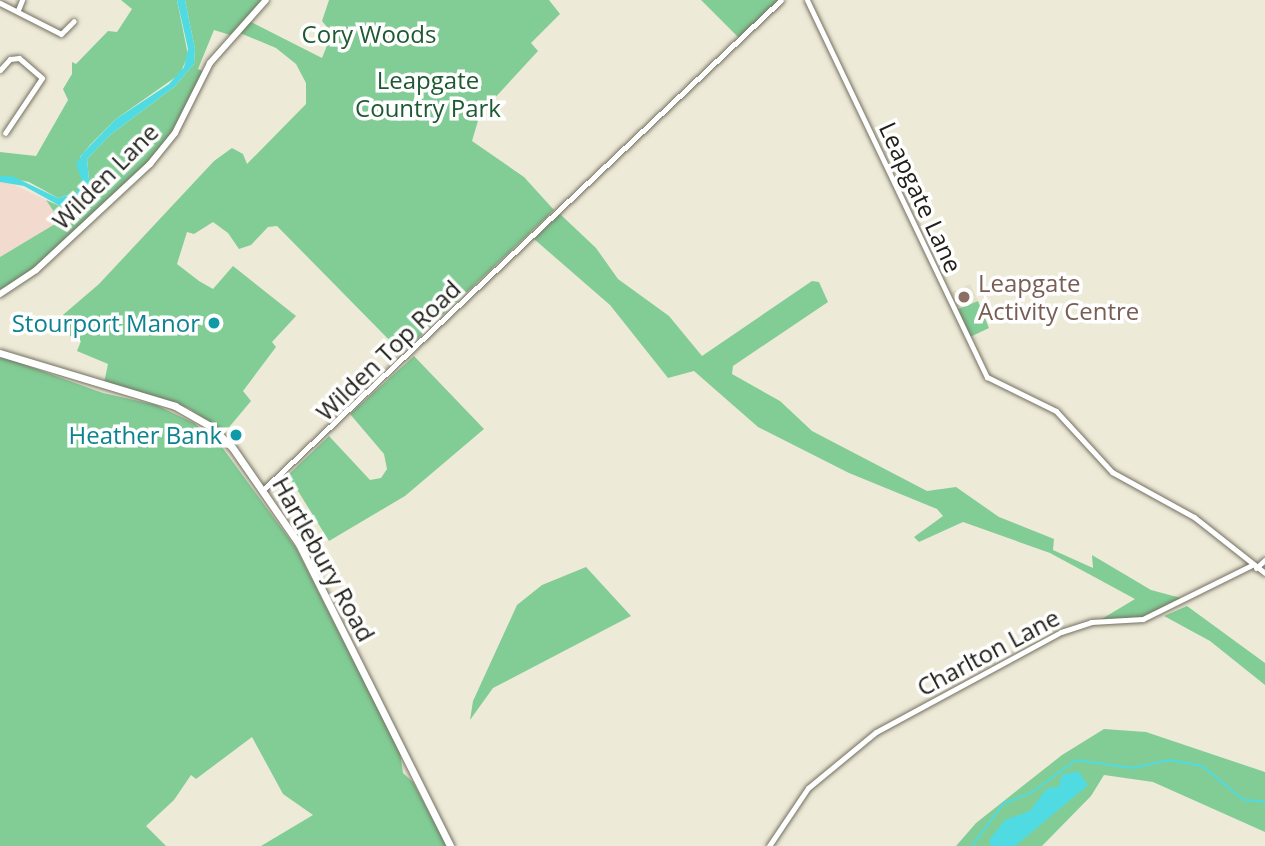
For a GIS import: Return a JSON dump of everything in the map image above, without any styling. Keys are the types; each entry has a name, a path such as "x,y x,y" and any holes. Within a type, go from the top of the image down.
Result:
{"main road":[{"name":"Hartlebury Road","path":"0,353 192,414 222,436 265,488 299,544 450,846"}],"street":[{"path":"18,10 22,0"},
{"name":"Wilden Lane","path":"0,294 36,270 150,164 179,126 210,63 267,0"},
{"name":"Wilden Top Road","path":"265,488 781,0"},
{"name":"Leapgate Lane","path":"807,0 987,377 1056,411 1112,472 1194,517 1254,566"},
{"path":"0,3 61,34 74,20"},
{"path":"0,70 10,59 19,58 42,78 8,122 5,133"},
{"name":"Charlton Lane","path":"769,846 808,788 876,732 1061,632 1100,621 1136,622 1265,561"},
{"path":"1254,566 1265,573"}],"shaded area":[{"path":"6,181 46,200 60,221 0,257 0,182"},
{"name":"Leapgate Activity Centre","path":"970,284 978,301 958,309 950,293"}],"green space":[{"path":"121,0 177,0 188,55 180,74 116,119 90,145 80,157 83,185 77,192 58,198 29,182 0,176 0,152 36,156 68,100 63,89 72,74 72,62 76,64 108,31 117,32 132,9"},
{"path":"185,0 262,0 230,35 214,30 198,69 205,72 164,148 29,273 0,290 0,257 60,221 46,200 60,206 90,190 87,159 110,135 174,87 194,64 195,49"},
{"path":"329,0 549,0 560,14 531,43 538,51 480,114 472,141 524,177 554,210 402,353 277,226 268,227 251,245 239,249 228,233 213,222 194,234 187,232 177,264 199,281 213,289 233,266 296,316 272,342 276,347 243,391 251,401 225,432 188,408 104,383 108,364 77,351 81,341 50,326 99,284 214,161 232,148 243,154 247,164 306,104 306,83 296,64 276,48 240,33 249,21 322,58 332,33 322,21"},
{"path":"701,0 781,0 739,38"},
{"path":"560,214 596,248 618,279 669,316 702,356 812,281 819,282 828,302 733,366 732,374 780,401 812,431 927,491 956,487 999,517 1054,539 1053,550 1093,568 1092,555 1151,590 1181,598 1142,618 1100,620 1135,599 1050,553 963,522 919,542 914,537 943,516 937,509 849,473 758,427 694,371 668,378 610,305 534,239"},
{"path":"978,301 989,328 970,337 958,309"},
{"path":"0,356 103,393 156,405 194,423 222,447 296,548 400,752 403,773 413,782 447,846 261,846 313,815 283,794 252,737 196,779 191,775 174,800 146,826 166,846 0,846"},
{"path":"414,356 484,429 405,496 329,541 288,475 329,436 370,480 381,478 387,469 384,454 350,414"},
{"path":"586,567 631,616 493,688 470,720 473,701 517,605 542,585"},
{"path":"1187,606 1265,663 1265,685 1210,641 1164,616"},
{"path":"1104,729 1146,732 1265,772 1265,832 1153,782 1104,775 1091,796 1042,846 956,846 976,823 1062,755"}],"water":[{"path":"177,0 185,0 195,49 194,64 174,87 110,135 87,159 90,190 60,206 24,186 0,182 0,176 12,176 58,198 77,192 82,181 76,164 83,153 116,119 169,84 184,67 188,49"},
{"path":"1078,771 1088,785 1015,846 991,846 989,840 1005,820 1030,811 1046,789 1059,786 1062,775"}],"waterway":[{"path":"972,846 1003,804 1032,792 1076,760 1132,768 1171,760 1202,766 1244,800 1265,802"}],"place":[{"name":"Leapgate Activity Centre","path":"964,297"},
{"name":"Stourport Manor","path":"214,323"},
{"name":"Heather Bank","path":"236,435"}],"park label":[{"name":"Cory Woods","path":"369,34"},
{"name":"Leapgate Country Park","path":"428,94"}]}
